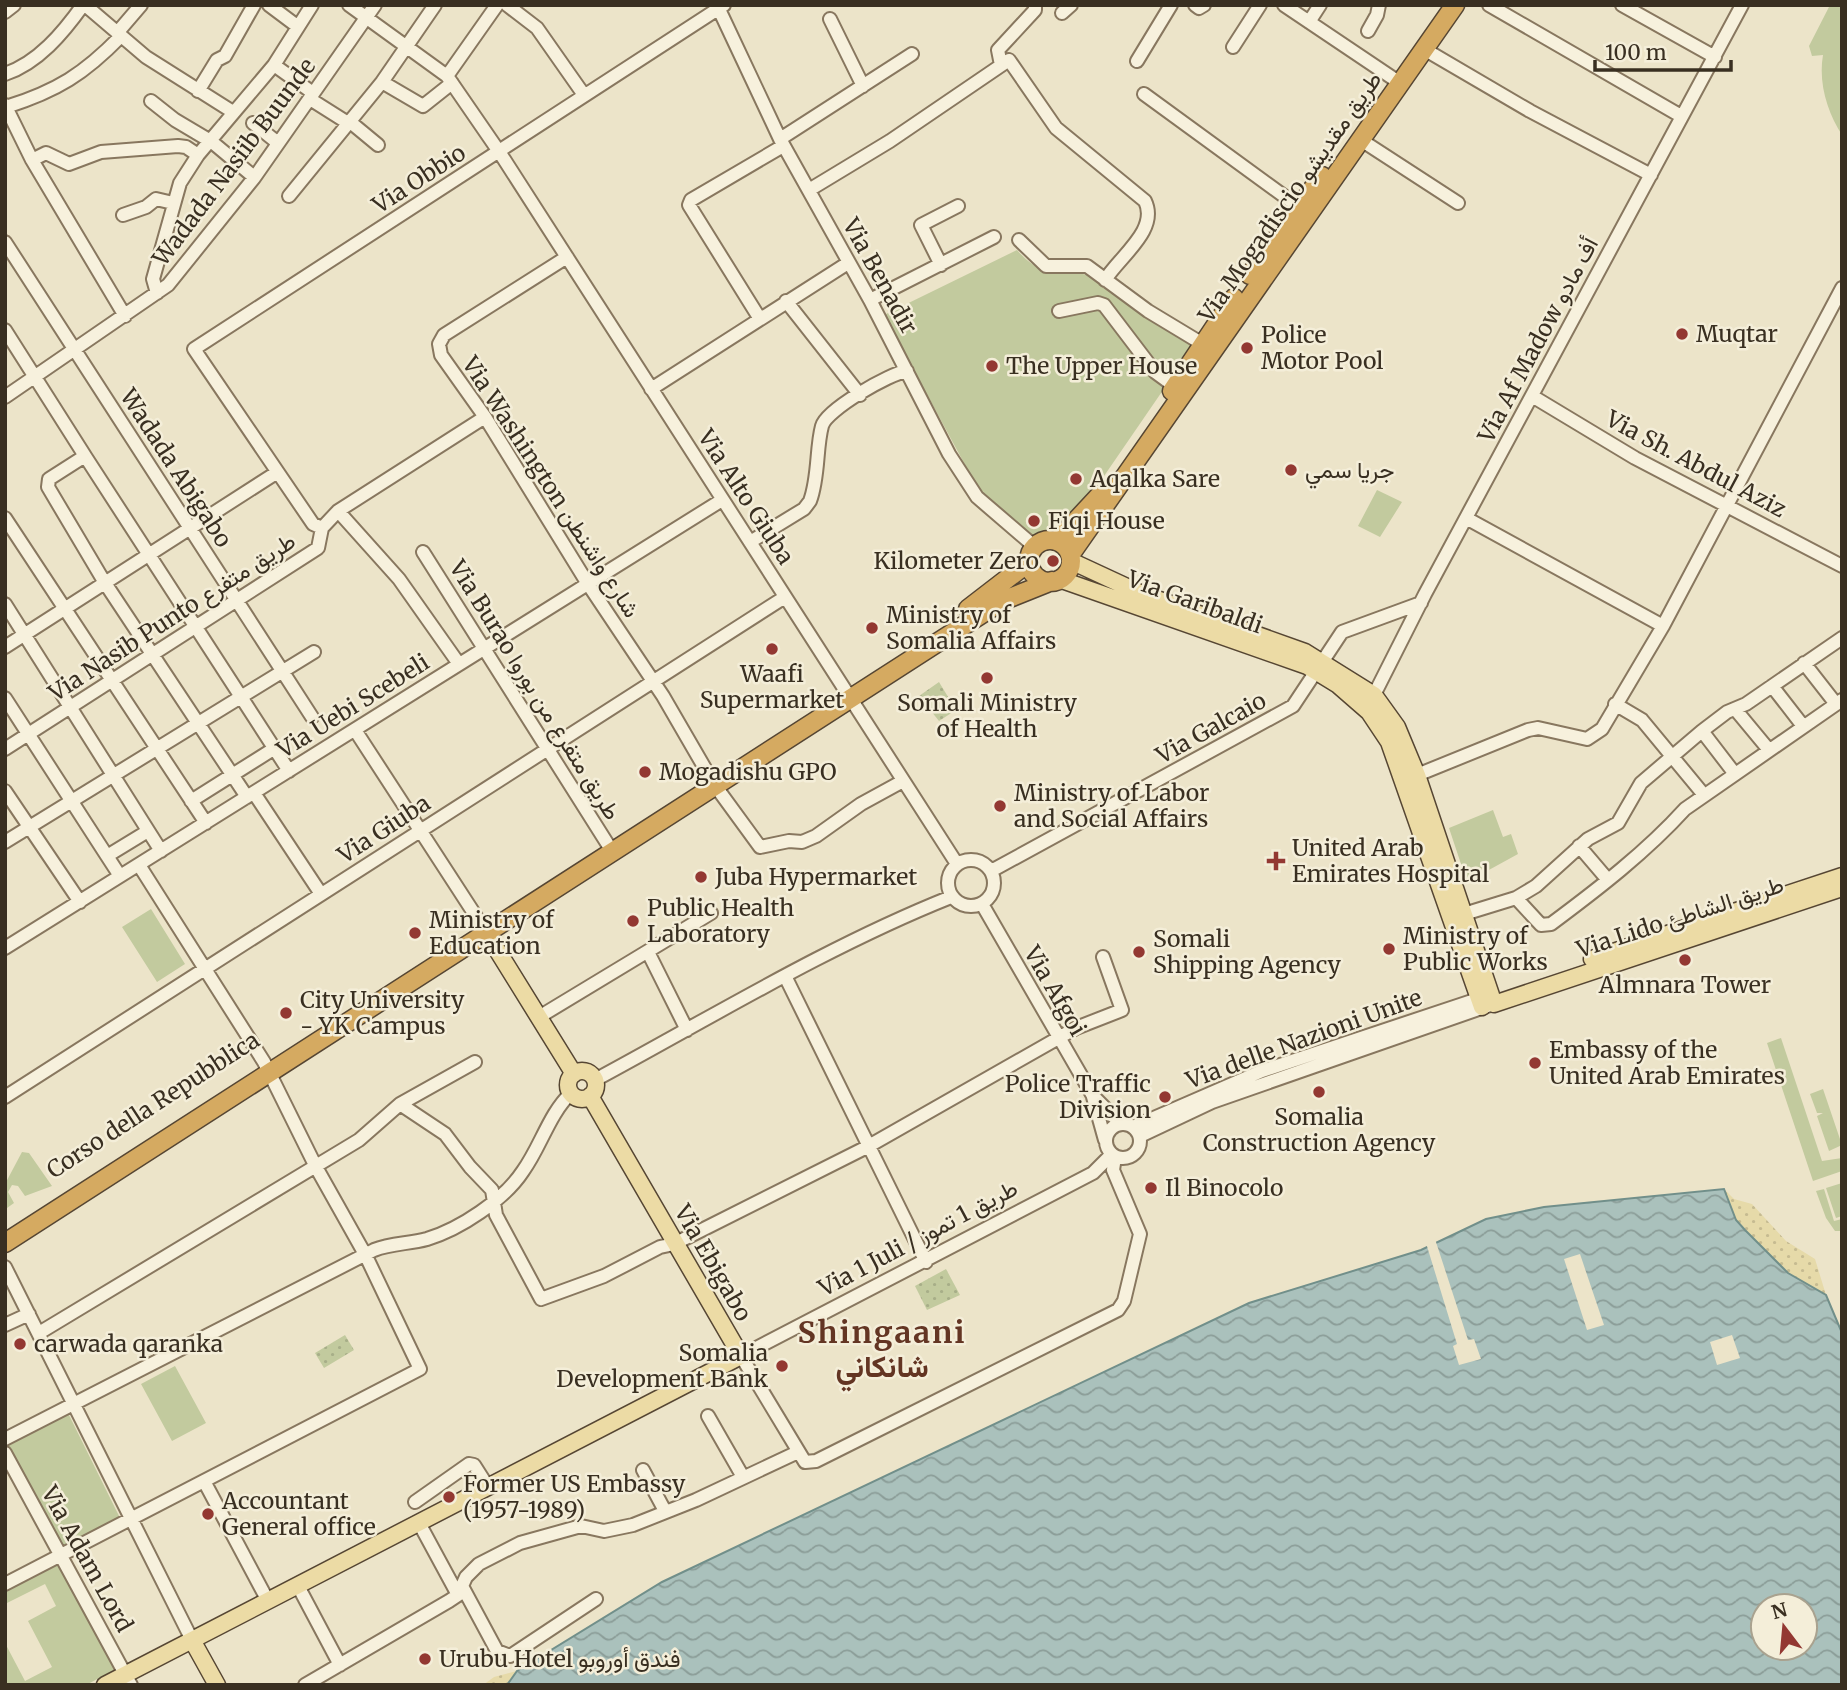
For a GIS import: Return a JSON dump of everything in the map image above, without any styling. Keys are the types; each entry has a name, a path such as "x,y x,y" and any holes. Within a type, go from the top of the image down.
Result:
{"highway":[{"name":"Via Mogadiscio طريق مقديشو","path":"1057,541 1096,501 1180,390 1201,343 1290,230 1300,207 1361,140 1444,5"},
{"name":"Via Mogadiscio طريق مقديشو","path":"1070,558 1180,390 1290,230 1396,81 1424,49 1455,5"},
{"path":"5,1242 265,1067 847,694 1002,601 1055,580 1067,572 1070,558 1057,541 1045,540 985,598 847,694"},
{"path":"1032,554 1039,579 1055,580"},
{"name":"Corso della Repubblica","path":"5,1227 265,1067"}],"main road":[{"name":"Via Garibaldi","path":"1070,558 1140,593 1305,652 1318,666"},
{"name":"Via Garibaldi","path":"1055,580 1318,666"},
{"path":"1318,666 1374,695 1397,727 1401,753 1486,1001"},
{"path":"1318,666 1369,712 1417,775 1464,914 1486,1001"},
{"name":"Via Lido طريق الشاطئ","path":"1486,1001 1842,876"},
{"name":"Via Lido طريق الشاطئ","path":"1486,1001 1541,977 1842,888"},
{"path":"484,929 573,1074"},
{"path":"586,1072 595,1080 595,1089 590,1096 578,1098 571,1093 568,1085 573,1074 586,1072"},
{"name":"Via Ebigabo","path":"590,1096 741,1356"},
{"path":"104,1685 129,1679 192,1640 741,1356"},
{"path":"192,1640 216,1685"}],"street":[{"path":"5,12 13,5"},
{"path":"5,74 30,63 51,44 84,5 146,57 233,112"},
{"path":"125,316 32,160 6,106 68,82 91,67 141,5"},
{"path":"198,91 218,60 225,56 254,5"},
{"path":"269,5 298,26"},
{"path":"157,293 153,279 180,183 198,155 212,142 233,112 274,65 312,5"},
{"name":"Via Alto Giuba","path":"349,5 449,80 500,153 957,864"},
{"name":"Wadada Nasiib Buunde","path":"5,397 76,351 168,285 254,177 375,5"},
{"path":"289,196 382,82 435,5"},
{"path":"382,82 423,106 449,80 497,5"},
{"path":"507,5 537,28 584,94"},
{"path":"1002,65 998,50 1035,10 1035,5"},
{"path":"1137,61 1171,5"},
{"path":"1195,5 1199,8 1205,5"},
{"path":"1233,47 1260,5"},
{"path":"1284,5 1396,81"},
{"path":"1309,22 1320,5"},
{"path":"1489,5 1681,116"},
{"path":"1622,5 1715,57"},
{"name":"Via Af Madow أف مادو","path":"1374,695 1531,396 1742,5"},
{"name":"Via Obbio","path":"276,473 194,349 500,153 584,94 720,6"},
{"name":"Via Benadir","path":"720,6 782,143 870,300 965,481 976,497 1032,554"},
{"path":"1368,31 1377,15 1377,6"},
{"path":"830,19 863,86"},
{"path":"1424,49 1540,116 1651,175"},
{"path":"760,319 689,205 691,200 782,143 912,54"},
{"path":"809,190 890,141 1009,60 1056,128 1145,201 1151,213 1148,225 1105,280"},
{"path":"274,65 378,145"},
{"path":"1144,94 1300,207"},
{"path":"150,101 212,142 254,177"},
{"path":"253,123 278,143"},
{"path":"1361,140 1458,202"},
{"path":"32,160 47,153 69,164 101,152 165,147 186,147 198,155"},
{"path":"123,215 146,207 156,199 173,203"},
{"path":"940,265 921,225 958,206"},
{"path":"870,300 994,237"},
{"path":"1018,240 1046,266 1079,264 1201,343"},
{"name":"Wadada Abigabo","path":"5,242 312,718"},
{"name":"Via Washington شارع واشنطن","path":"566,257 444,335 439,344 441,355 485,417 587,584 653,681 712,780 760,847 789,841 802,842 903,781"},
{"path":"651,389 848,263"},
{"path":"1417,775 1528,730 1538,728 1587,739 1602,729 1663,626 1842,288"},
{"path":"786,301 860,394"},
{"path":"1059,312 1098,303 1104,305 1155,372 1180,390"},
{"path":"5,330 289,771"},
{"path":"750,542 804,509 810,501 822,423 860,394 896,373 907,371"},
{"name":"Via Sh. Abdul Aziz","path":"1531,396 1635,458 1726,503 1842,566"},
{"name":"Via Nasib Punto طريق متفرع","path":"5,749 318,548 322,528 338,511 485,417"},
{"path":"85,456 49,479 48,487 105,583 232,775 250,795 321,894"},
{"path":"5,647 276,473 313,524 322,528"},
{"name":"Via Uebi Scebeli","path":"5,948 722,499"},
{"path":"338,511 399,579 459,664"},
{"path":"5,518 206,823"},
{"path":"1466,518 1663,626"},
{"name":"Via Burao طريق متفرع من بوروا","path":"423,552 609,846"},
{"name":"Via Giuba","path":"6,1096 785,597"},
{"name":"Via Galcaio","path":"990,871 1293,706 1342,632 1421,603"},
{"path":"5,604 161,851"},
{"path":"1464,914 1516,898 1536,886 1579,846 1618,823 1642,783 1702,730 1746,704 1842,638"},
{"path":"5,842 314,652"},
{"path":"1516,898 1541,925 1546,925 1608,880 1703,794 1839,702 1804,663"},
{"path":"1773,686 1803,726"},
{"path":"5,698 120,876"},
{"path":"1615,704 1643,720 1703,794"},
{"path":"1735,709 1769,750"},
{"path":"355,730 484,929"},
{"path":"1702,730 1735,774"},
{"path":"191,801 275,748"},
{"path":"5,790 80,902"},
{"path":"107,856 148,831"},
{"path":"1579,846 1608,880"},
{"path":"973,860 990,871 994,878 993,892 982,904 968,907 951,897 947,879 957,864 973,860"},
{"path":"5,1584 421,1369 366,1256 316,1167 265,1067 139,864"},
{"path":"595,1080 916,911 951,897"},
{"name":"Via Afgoi","path":"982,904 1093,1096"},
{"path":"539,1017 711,913"},
{"path":"648,952 687,1030"},
{"path":"400,1104 445,1133 470,1167 492,1190 496,1214 541,1299 604,1276 660,1247 674,1244 867,1147 1076,1028 1122,1010 1103,957"},
{"path":"786,978 926,1262"},
{"name":"Via delle Nazioni Unite","path":"1131,1129 1262,1071 1486,1001"},
{"path":"39,1333 316,1167 372,1131 400,1104 475,1062"},
{"path":"5,1439 387,1245 435,1236 494,1199 524,1170 556,1109 571,1093"},
{"path":"1093,1096 1131,1129"},
{"path":"305,1685 460,1590 479,1564 536,1537 582,1526 604,1531 619,1530 798,1452 805,1462 816,1461 1118,1310 1124,1301 1140,1234 1113,1170 1113,1155 1105,1140 1093,1096"},
{"path":"1105,1140 1110,1129 1131,1129"},
{"name":"Via 1 Juli / طريق 1 تموز","path":"741,1356 1093,1173 1113,1155 1135,1154 1131,1129"},
{"path":"5,1267 192,1640"},
{"path":"5,1325 29,1314"},
{"name":"Via Ebigabo","path":"741,1356 798,1452"},
{"path":"708,1416 743,1477"},
{"name":"Via Adam Lord","path":"5,1453 129,1679"},
{"path":"415,1502 469,1464 474,1465 488,1487"},
{"path":"643,1471 665,1511"},
{"path":"205,1481 268,1601"},
{"path":"419,1523 497,1651 510,1656 596,1599"},
{"path":"298,1586 340,1665"}],"green space":[{"path":"1830,5 1842,5 1842,135 1825,98 1823,55 1812,56 1809,46"},
{"path":"1017,250 1044,270 1078,273 1097,279 1148,319 1194,345 1091,495 1051,534 1036,539 989,502 977,487 884,315"},
{"path":"1377,490 1402,502 1380,537 1358,526"},
{"path":"939,682 956,710 939,721 919,696"},
{"path":"1493,810 1503,837 1511,834 1518,854 1467,882 1449,828"},
{"path":"151,909 185,964 157,982 122,927"},
{"path":"1781,1038 1822,1161 1842,1158 1842,1171 1813,1181 1767,1043"},
{"path":"1823,1089 1842,1145 1829,1151 1817,1116 1823,1113 1817,1113 1810,1094"},
{"path":"22,1152 29,1153 52,1186 25,1196 18,1186 12,1185 8,1192 14,1203 7,1208 5,1184"},
{"path":"1842,1183 1842,1216 1836,1218 1826,1188"},
{"path":"1824,1189 1834,1221 1842,1219 1842,1231 1835,1231 1826,1218 1816,1191"},
{"path":"946,1269 960,1295 927,1310 915,1286"},
{"path":"345,1335 354,1350 324,1368 315,1353"},
{"path":"175,1366 206,1423 172,1441 141,1384"},
{"path":"68,1413 121,1520 64,1552 6,1444"},
{"path":"61,1561 118,1668 86,1685 5,1685 5,1643 25,1681 52,1667 28,1621 56,1606 45,1584 5,1604 5,1590"}],"sand":[{"path":"1724,1189 1734,1199 1752,1204 1786,1241 1815,1259 1826,1295 1788,1273 1736,1220"},
{"path":"517,1671 507,1685 483,1685 494,1677"}],"water":[{"path":"1724,1189 1736,1220 1745,1230 1788,1273 1826,1295 1842,1333 1842,1685 507,1685 517,1671 662,1582 1249,1303 1421,1250 1486,1219 1544,1207"}],"pier":[{"path":"1435,1239 1468,1340 1474,1339 1481,1359 1459,1365 1453,1346 1457,1344 1426,1243"},
{"path":"1580,1254 1604,1325 1587,1330 1564,1259"},
{"path":"1732,1335 1740,1358 1717,1365 1710,1342"}],"place":[{"name":"Muqtar","path":"1682,334"},
{"name":"Police Motor Pool","path":"1247,348"},
{"name":"The Upper House","path":"992,366"},
{"name":"جريا سمي","path":"1291,470"},
{"name":"Aqalka Sare","path":"1076,479"},
{"name":"Fiqi House","path":"1034,521"},
{"name":"Kilometer Zero","path":"1053,561"},
{"name":"Ministry of Somalia Affairs","path":"872,628"},
{"name":"Waafi Supermarket","path":"772,649"},
{"name":"Somali Ministry of Health","path":"987,678"},
{"name":"Mogadishu GPO","path":"645,772"},
{"name":"Ministry of Labor and Social Affairs","path":"1000,806"},
{"name":"United Arab Emirates Hospital","path":"1276,861"},
{"name":"Juba Hypermarket","path":"701,877"},
{"name":"Public Health Laboratory","path":"633,921"},
{"name":"Ministry of Education","path":"415,933"},
{"name":"Ministry of Public Works","path":"1389,949"},
{"name":"Somali Shipping Agency","path":"1139,952"},
{"name":"Almnara Tower","path":"1685,960"},
{"name":"City University - YK Campus","path":"286,1013"},
{"name":"Embassy of the United Arab Emirates","path":"1535,1063"},
{"name":"Somalia Construction Agency","path":"1319,1092"},
{"name":"Police Traffic Division","path":"1165,1097"},
{"name":"Il Binocolo","path":"1151,1188"},
{"name":"carwada qaranka","path":"20,1344"},
{"name":"Somalia Development Bank","path":"782,1366"},
{"name":"Former US Embassy (1957-1989)","path":"449,1497"},
{"name":"Accountant General office","path":"208,1514"},
{"name":"Urubu Hotel فندق أوروبو","path":"425,1659"}],"district":[{"name":"Shingaani شانكاني","path":"882,1350"}]}
